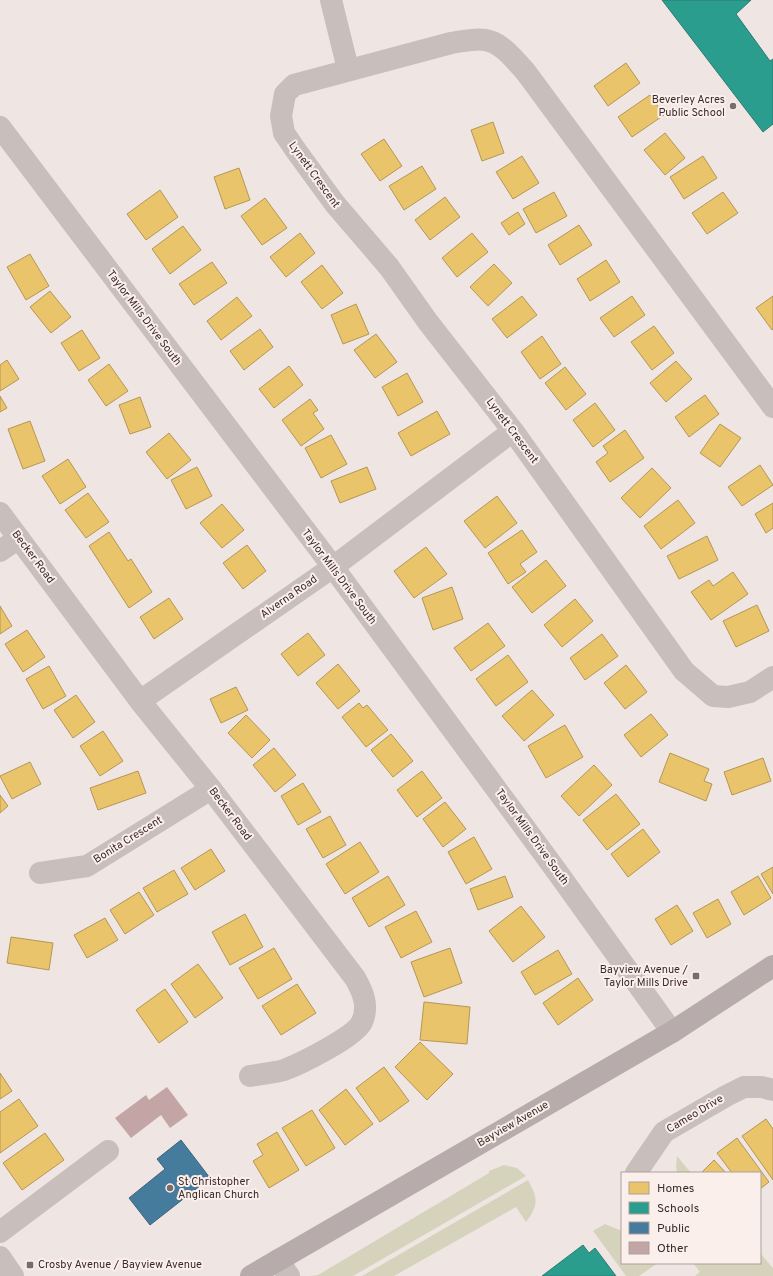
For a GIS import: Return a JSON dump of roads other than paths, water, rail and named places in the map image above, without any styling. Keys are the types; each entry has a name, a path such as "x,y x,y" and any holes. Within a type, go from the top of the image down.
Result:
{"main road":[{"name":"Bayview Avenue","path":"251,1276 283,1268 672,1032 773,966"}],"street":[{"path":"331,0 348,69"},
{"name":"Lynett Crescent","path":"773,407 525,71 506,50 488,39 470,39 348,69 294,85 285,94 281,116 284,133 335,204 389,268 428,322 513,432 684,671 713,696 728,697 750,692 773,677"},
{"name":"Taylor Mills Drive South","path":"0,127 332,567 558,873 672,1032"},
{"name":"Alverna Road","path":"140,701 332,567 513,432"},
{"name":"Becker Road","path":"0,513 140,701 211,788 355,978 363,993 365,1007 362,1023 342,1041 284,1070 250,1076"},
{"path":"0,551 19,538"},
{"name":"Bonita Crescent","path":"40,874 87,866 211,788"},
{"name":"Cameo Drive","path":"637,1172 664,1132 744,1087 762,1087 773,1090"},
{"path":"0,1232 108,1152"},
{"path":"0,1258 13,1276"}],"place":[{"name":"Beverley Acres Public School","path":"733,106"},
{"name":"Bayview Avenue / Taylor Mills Drive","path":"696,976"},
{"name":"St Christopher Anglican Church","path":"170,1188"},
{"name":"Crosby Avenue / Bayview Avenue","path":"30,1265"}]}
